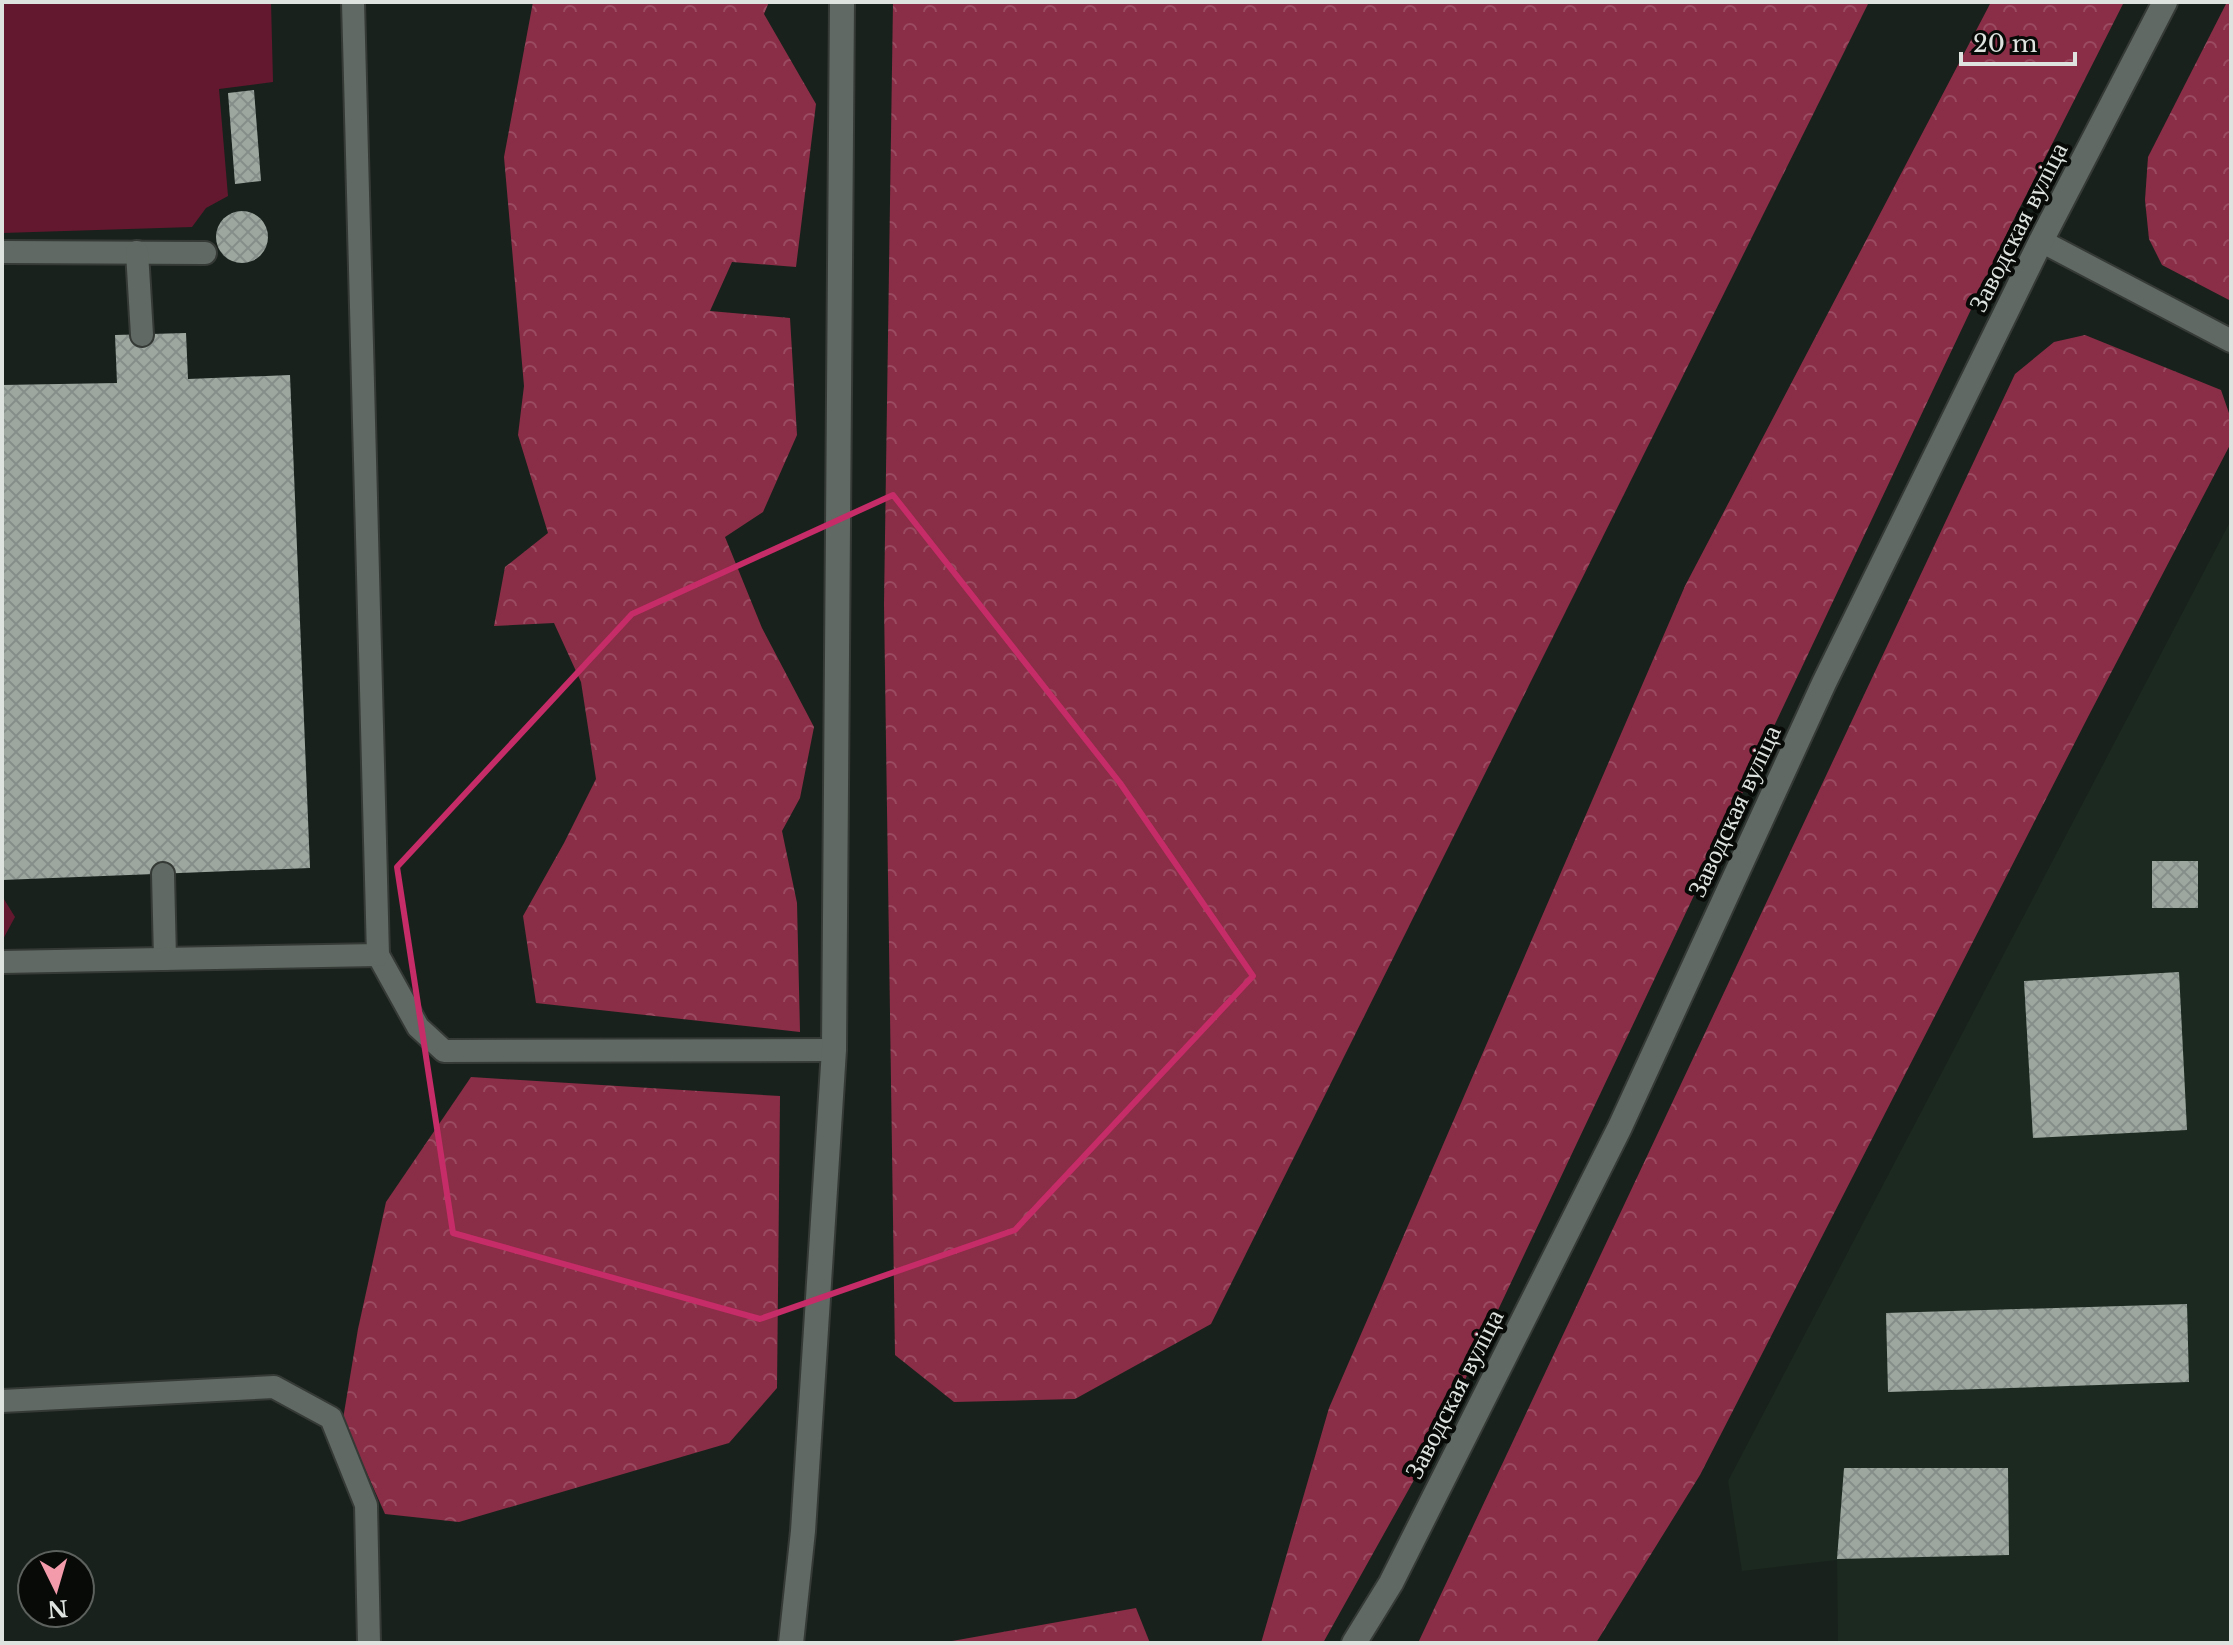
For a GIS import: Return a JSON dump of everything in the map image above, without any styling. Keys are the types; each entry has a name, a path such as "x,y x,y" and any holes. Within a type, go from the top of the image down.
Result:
{"street":[{"path":"791,1643 803,1531 834,1050 842,2"},
{"name":"Заводская вуліца","path":"1354,1643 1391,1583 1620,1127 1824,683 2041,241 2165,2"}],"lane":[{"path":"353,2 378,955 418,1027 444,1051 834,1050"},
{"path":"2041,241 2231,341"},
{"path":"2,252 205,253"},
{"path":"137,252 142,335"},
{"path":"163,874 165,959"},
{"path":"2,962 378,955"},
{"path":"2,1401 274,1387 331,1418 366,1505 369,1643"}],"highlighted area":[{"path":"893,495 1120,783 1253,976 1015,1230 760,1319 453,1233 397,867 632,614"}],"shaded area":[{"path":"2,2 271,2 273,82 219,89 228,196 206,208 192,227 2,233"},
{"path":"2231,520 2231,1643 1838,1643 1837,1560 1742,1571 1728,1481"},
{"path":"2,896 15,917 2,941"}],"green space":[{"path":"533,2 769,2 764,14 816,104 796,267 732,262 710,311 790,318 797,435 763,512 725,537 762,628 814,727 800,798 782,831 797,903 800,1032 536,1003 523,916 596,779 581,682 554,623 494,626 505,567 548,533 518,435 524,386 504,157"},
{"path":"893,2 1869,2 1211,1324 1075,1399 954,1402 895,1355 884,604"},
{"path":"1991,2 2124,2 2010,227 1438,1437 1323,1643 1261,1643 1329,1408 1685,586"},
{"path":"2227,2 2231,2 2231,301 2162,265 2149,239 2145,200 2148,157"},
{"path":"2085,335 2221,390 2231,419 2231,443 1700,1475 1596,1643 1418,1643 2015,374 2054,342"},
{"path":"471,1077 780,1096 777,1388 729,1443 459,1522 385,1514 343,1419 358,1329 386,1202"},
{"path":"1136,1608 1150,1643 941,1643"}],"building":[{"path":"254,90 261,181 235,184 228,93"},
{"path":"242,211 260,219 268,237 260,255 242,263 224,255 216,237 224,219"},
{"path":"186,333 188,379 290,375 310,868 2,880 2,385 117,383 115,335"},
{"path":"2152,861 2198,861 2198,908 2152,908"},
{"path":"2179,972 2187,1130 2033,1138 2024,981"},
{"path":"2187,1304 2189,1382 1888,1392 1886,1313"},
{"path":"1844,1468 2008,1468 2009,1555 1837,1559"}]}
